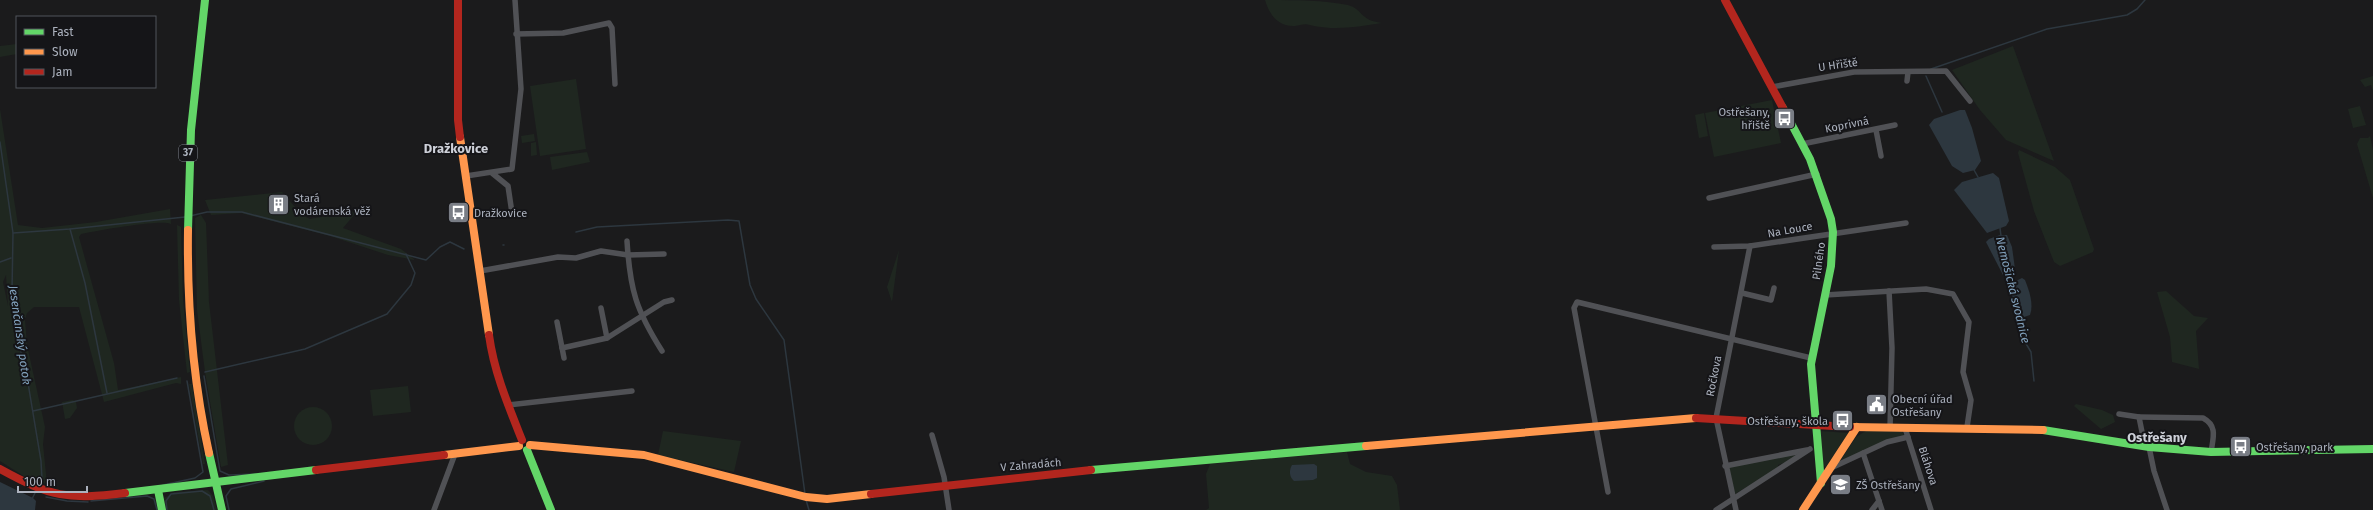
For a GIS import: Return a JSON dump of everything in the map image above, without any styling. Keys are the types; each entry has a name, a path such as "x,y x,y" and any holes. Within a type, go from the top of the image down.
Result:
{"street":[{"name":"37","path":"205,0 192,97 186,224 189,304 194,366 215,483 222,510"},
{"path":"458,0 457,107 466,176 493,362 521,443"},
{"path":"466,176 512,169 521,89 516,34 515,0"},
{"name":"Pilného","path":"1725,0 1817,174 1833,232 1831,266 1811,358 1815,425 1813,449 1821,483"},
{"path":"516,34 563,33 609,23 612,28 615,84"},
{"name":"U Hřiště","path":"1772,87 1854,72 1946,71 1970,101"},
{"path":"1907,81 1908,72"},
{"name":"Koprivná","path":"1802,144 1895,126"},
{"path":"1876,130 1881,156"},
{"path":"492,173 508,186 512,214"},
{"path":"1709,198 1817,174"},
{"name":"Na Louce","path":"1714,247 1750,246 1833,232 1906,223"},
{"path":"627,241 632,290 641,317 662,351"},
{"name":"Ročkova","path":"1736,510 1725,466 1716,418 1731,339 1742,293 1750,246"},
{"path":"480,271 558,257 576,258 601,251 628,255 664,254"},
{"path":"1742,293 1771,300 1774,288"},
{"path":"1825,296 1926,289 1950,292 1953,294 1968,318 1969,328 1963,372 1971,400 1967,427"},
{"path":"1889,291 1892,348 1890,428"},
{"path":"562,348 607,338 672,300"},
{"path":"1608,492 1574,308 1577,302 1811,358"},
{"path":"601,308 607,338"},
{"path":"557,322 564,358"},
{"path":"508,405 632,391"},
{"path":"2119,414 2139,417 2203,418 2207,420 2214,430 2211,452"},
{"path":"2139,417 2154,471 2167,510"},
{"name":"V Zahradách","path":"528,448 644,455 806,497 834,499 946,485 1686,418 1716,418 1857,427 1967,427 2048,430 2147,447 2211,452 2373,449"},
{"path":"1804,510 1857,427"},
{"name":"Bláhova","path":"1905,428 1932,510"},
{"path":"932,435 946,485 949,510"},
{"path":"1831,468 1887,442 1908,437"},
{"path":"0,469 46,493 79,498 158,490 455,454 521,443 528,440 528,448 552,510"},
{"path":"1725,466 1813,449"},
{"path":"1716,510 1813,449"},
{"path":"1863,453 1882,510"},
{"path":"434,510 455,454"},
{"path":"158,490 162,510"},
{"path":"1872,510 1879,501"}],"shaded area":[{"path":"1265,0 1297,0 1338,3 1353,7 1369,20 1382,23 1337,28 1319,27 1306,24 1289,26 1275,19"},
{"path":"16,44 16,54 0,57 0,46"},
{"path":"2013,46 2054,161 2006,140 1980,110 1952,70"},
{"path":"2373,76 2373,91 2371,85 2365,87 2360,80"},
{"path":"576,79 586,149 540,156 530,86"},
{"path":"1772,100 1781,143 1714,157 1705,113"},
{"path":"2360,106 2366,125 2353,128 2348,109"},
{"path":"0,109 18,225 42,228 96,222 170,209 171,224 155,223 128,226 81,234 79,237 114,363 118,390 181,377 181,384 176,383 104,402 79,307 34,307 27,313 25,319 27,345 45,427 43,444 47,484 30,480 0,461","holes":["6,275 8,306 3,282"]},
{"path":"1704,113 1708,136 1699,138 1695,115"},
{"path":"534,134 535,141 522,143 521,136"},
{"path":"2370,136 2373,150 2373,198 2357,144 2360,138 2368,138"},
{"path":"536,142 537,155 531,156 531,143"},
{"path":"2019,150 2055,167 2070,180 2094,249 2093,252 2060,266 2054,262 2034,211 2018,153"},
{"path":"587,152 590,162 552,170 550,157"},
{"path":"282,192 302,215 310,219 355,211 354,215 343,228 401,249 415,260 388,255 330,236 241,213 211,215 205,200"},
{"path":"201,215 206,223 209,302 228,465 221,467 205,372 197,310 195,218"},
{"path":"177,225 181,227 183,299 190,372 187,373 179,300"},
{"path":"899,250 892,302 887,287"},
{"path":"2166,291 2194,316 2208,318 2196,331 2199,369 2172,362 2170,337 2157,292"},
{"path":"189,384 192,384 205,464 203,464"},
{"path":"408,386 411,412 373,416 370,390"},
{"path":"73,400 76,402 77,408 70,418 65,419 62,402"},
{"path":"2076,404 2102,410 2113,415 2115,422 2101,429 2074,406"},
{"path":"313,407 326,413 332,426 326,439 313,445 300,439 294,426 300,413"},
{"path":"663,431 741,441 734,472 658,455"},
{"path":"1820,431 1848,433 1826,467 1822,465"},
{"path":"1866,431 1902,431 1905,437 1840,461 1856,437"},
{"path":"1347,452 1350,464 1366,472 1392,476 1397,485 1400,510 1206,510 1209,508 1206,474 1210,464"},
{"path":"1799,453 1789,461 1778,465 1778,468 1735,494 1729,467"},
{"path":"208,490 213,496 217,510 166,510 164,498 174,492"}],"water":[{"path":"1960,110 1965,110 1972,128 1981,161 1975,170 1963,173 1952,166 1929,125 1934,119"},
{"path":"1993,173 1999,178 2009,221 2006,226 1987,233 1954,190 1962,182"},
{"path":"2000,235 2007,235 2012,247 2015,269 2004,277 1986,242 1989,239"},
{"path":"2022,278 2025,280 2028,288 2031,311 2030,315 2021,318 2018,315 2008,285"},
{"path":"1314,464 1317,466 1317,478 1313,480 1294,481 1291,478 1290,469 1292,465"},
{"path":"0,482 33,498 36,501 35,510 0,510"}],"waterway":[{"name":"Nemošická svodnice","path":"1931,69 2047,29 2127,15 2137,9 2145,0"},
{"name":"Nemošická svodnice","path":"1926,76 1942,112"},
{"name":"Jesenčanský potok","path":"0,142 13,233 12,291 19,344 27,377 41,461 42,480 39,486"},
{"name":"Nemošická svodnice","path":"1974,170 1978,177"},
{"path":"190,216 207,212 242,212 426,260 440,247 450,242 464,249"},
{"path":"13,233 70,229 185,217"},
{"path":"576,232 597,227 728,220 739,221 750,285 756,299 784,340 805,494"},
{"name":"Nemošická svodnice","path":"2000,228 2001,236"},
{"path":"70,229 85,283 107,393"},
{"path":"205,372 305,349 387,314 411,285 415,273 406,254"},
{"path":"0,262 11,258"},
{"name":"Nemošická svodnice","path":"2010,272 2014,282"},
{"name":"Nemošická svodnice","path":"2021,317 2025,342 2031,352 2034,381"},
{"path":"204,376 220,471 229,475 256,474"},
{"path":"33,411 177,378"},
{"path":"163,485 195,478 203,472 187,381"},
{"path":"229,510 226,496 231,489 264,481"},
{"name":"Jesenčanský potok","path":"32,499 36,491"},
{"path":"167,510 166,501 171,494 202,491 210,496 214,510"},
{"path":"91,501 147,496 154,499 157,510"},
{"path":"46,497 67,501 88,502"},
{"path":"806,500 809,510"}],"traffic: fast":[{"path":"188,230 191,130 205,0"},
{"path":"1783,108 1810,159 1831,219 1833,232 1831,266 1811,364 1821,483"},
{"path":"2043,430 2149,447 2211,452 2373,449"},
{"path":"1091,470 1366,446"},
{"path":"527,450 551,510"},
{"path":"209,453 222,510"},
{"path":"125,493 316,470"},
{"path":"158,490 162,510"}],"traffic: slow":[{"path":"460,137 489,335"},
{"path":"188,230 192,342 203,426 209,453"},
{"path":"1366,446 1696,418"},
{"path":"1850,427 2043,430"},
{"path":"1803,510 1857,427"},
{"path":"530,445 644,455 806,497 827,499 871,494"},
{"path":"444,455 519,446"}],"traffic: jam":[{"path":"458,0 458,120 460,137"},
{"path":"1725,0 1783,108"},
{"path":"489,335 498,375 522,440"},
{"path":"1696,418 1850,427"},
{"path":"316,470 444,455"},
{"path":"0,469 33,486 60,494 88,496 125,493"},
{"path":"871,494 1091,470"}],"place":[{"name":"Ostřešany, hřiště","path":"1785,118"},
{"name":"Stará vodárenská věž","path":"279,204"},
{"name":"Dražkovice","path":"458,213"},
{"name":"Obecní úřad Ostřešany","path":"1877,405"},
{"name":"Ostřešany, škola","path":"1843,421"},
{"name":"Ostřešany, park","path":"2241,447"},
{"name":"ZŠ Ostřešany","path":"1841,485"}],"district":[{"name":"Dražkovice","path":"456,148"},
{"name":"Ostřešany","path":"2157,437"}]}
